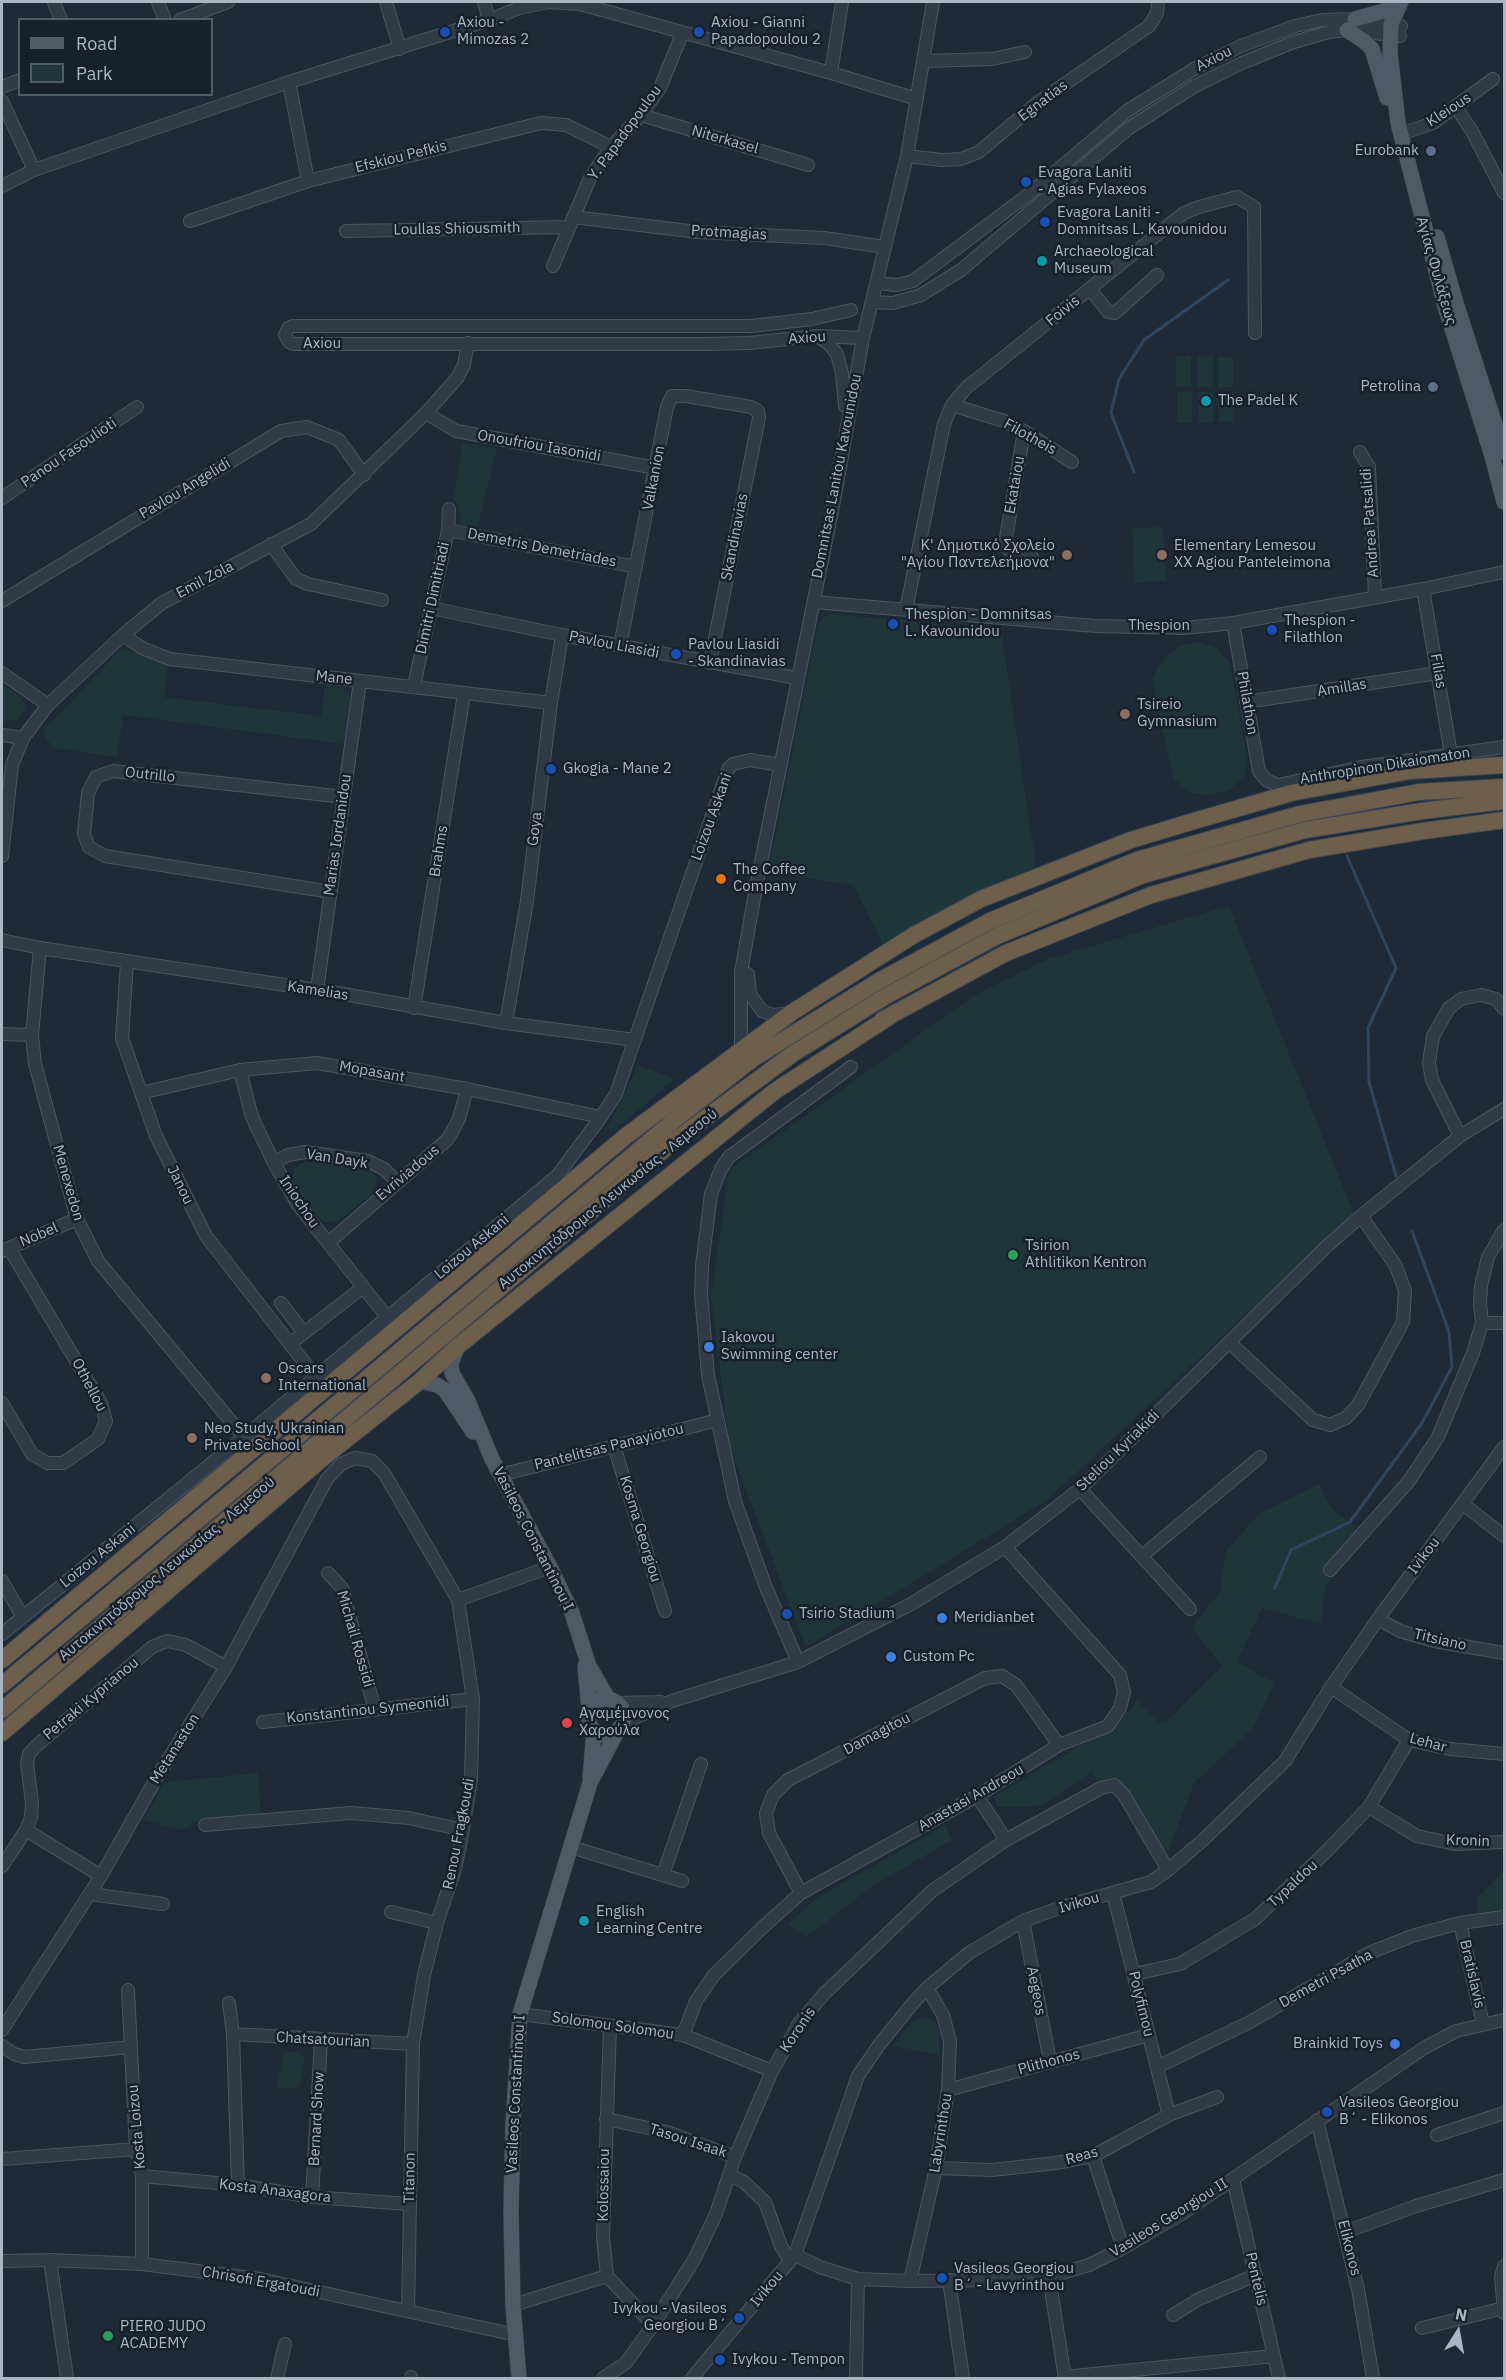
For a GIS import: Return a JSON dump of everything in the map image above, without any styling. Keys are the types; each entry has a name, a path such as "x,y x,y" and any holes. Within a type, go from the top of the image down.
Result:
{"highway":[{"path":"748,1053 791,1013 914,935 981,899 1131,840 1291,794 1400,773 1504,765"},
{"name":"Αυτοκινητόδρομος Λευκωσίας - Λεμεσού","path":"53,1641 672,1122 748,1053 990,921 1137,860 1300,813 1419,792 1504,787"},
{"name":"Αυτοκινητόδρομος Λευκωσίας - Λεμεσού","path":"37,1680 673,1142 794,1053 886,996 997,936 1143,875 1305,830 1422,811 1504,801"},
{"path":"711,1115 829,1046 892,1015 1006,953 1151,895 1309,850 1504,820"},
{"path":"2,1660 626,1136 782,1031 914,935"},
{"path":"2,1733 323,1458 775,1090 892,1015"},
{"path":"2,1677 53,1641"},
{"path":"2,1684 53,1641"},
{"path":"2,1710 37,1680"},
{"path":"2,1721 37,1680"}],"main road":[{"path":"1393,2 1384,11 1351,24 1372,49 1387,100 1403,129"},
{"path":"1396,30 1402,2"},
{"name":"Αγίας Φυλάξεως","path":"1396,30 1391,71 1403,129 1444,306 1500,453 1504,502"},
{"name":"Vasileos Constantinou I","path":"458,1346 451,1363 452,1373 468,1401 492,1459 572,1613 584,1654 589,1710"},
{"name":"Vasileos Constantinou I","path":"420,1381 437,1384 445,1390 492,1459"},
{"name":"Vasileos Constantinou I","path":"584,1654 613,1702"},
{"path":"597,1702 613,1702 623,1712 619,1729 608,1735 594,1730 588,1719 589,1710 597,1702"},
{"name":"Vasileos Constantinou I","path":"519,2379 513,2305 511,2212 512,2135 520,2014 590,1783 619,1729"},
{"name":"Vasileos Constantinou I","path":"590,1783 594,1730"}],"street":[{"path":"54,2 59,18"},
{"path":"158,2 164,18"},
{"path":"185,18 228,2"},
{"path":"386,2 400,49"},
{"path":"484,2 489,20"},
{"path":"2,186 34,170 289,82 400,49 519,8 549,2 580,4 917,99"},
{"path":"831,73 842,2"},
{"name":"Domnitsas Lanitou Kavounidou","path":"748,1053 741,972 797,678 833,506 863,338 907,156 933,2"},
{"name":"Egnatias","path":"907,156 942,160 961,159 979,152 1037,103 1149,26 1157,13 1158,2"},
{"name":"Axiou","path":"878,283 897,285 913,281 1029,194 1127,111 1194,69 1241,46 1295,26 1322,20 1396,30"},
{"name":"Axiou","path":"873,302 902,301 932,290 961,270 1129,128 1196,87 1242,63 1294,42 1351,24"},
{"name":"Y. Papadopoulou","path":"553,266 590,178 611,147 641,115 660,88 682,34"},
{"path":"924,61 992,59 1025,52"},
{"name":"Kleious","path":"1403,129 1433,123 1493,79"},
{"path":"2,87 18,81"},
{"path":"289,82 308,181"},
{"path":"2,101 34,170"},
{"path":"1456,107 1473,133 1504,193"},
{"name":"Niterkasel","path":"641,115 808,165"},
{"name":"Efskiou Pefkis","path":"190,220 308,181 541,123 566,124 611,147"},
{"name":"Foivis","path":"906,610 944,424 952,405 966,388 1184,213 1237,197 1254,207 1255,333"},
{"name":"Loullas Shiousmith","path":"346,231 571,222"},
{"name":"Protmagias","path":"571,222 698,232 824,237 885,247"},
{"path":"1090,289 1108,312 1115,313 1157,276"},
{"name":"Axiou","path":"851,310 812,319 751,326 292,326 288,328 285,335 292,344 749,343 817,336 863,338"},
{"path":"635,326 635,344"},
{"path":"817,336 832,348 840,363 847,422"},
{"name":"Emil Zola","path":"2,856 12,765 23,738 48,705 123,635 162,603 311,524 426,413 458,377 464,365 468,343"},
{"name":"Valkanion","path":"620,646 667,407 672,396 751,407 758,411"},
{"name":"Filotheis","path":"952,405 1004,421 1072,462"},
{"name":"Panou Fasoulioti","path":"2,498 137,407"},
{"name":"Skandinavias","path":"710,663 759,418 758,411"},
{"name":"Onoufriou Iasonidi","path":"426,413 456,431 656,468"},
{"name":"Pavlou Angelidi","path":"2,601 281,431 307,427 339,440 364,475"},
{"name":"Ekataiou","path":"1024,431 1006,538 1009,550 1032,557"},
{"name":"Andrea Patsalidi","path":"1360,452 1369,467 1375,596"},
{"name":"Dimitri Dimitriadi","path":"414,686 448,530 449,509"},
{"name":"Demetris Demetriades","path":"448,530 636,567"},
{"path":"271,544 296,579 308,584 382,600"},
{"name":"Thespion","path":"814,602 1095,626 1184,628 1233,623 1423,589 1503,571"},
{"name":"Filias","path":"1423,589 1451,754"},
{"name":"Pavlou Liasidi","path":"431,608 562,635 797,678"},
{"name":"Philathon","path":"1233,623 1259,771 1266,780"},
{"name":"Mane","path":"123,635 142,648 170,659 551,703"},
{"name":"Goya","path":"506,1023 527,901 551,703 562,635"},
{"path":"2,673 48,705"},
{"name":"Amillas","path":"1246,702 1438,673"},
{"name":"Marias Iordanidou","path":"317,990 360,681"},
{"name":"Brahms","path":"414,1008 464,694"},
{"path":"2,735 23,738"},
{"name":"Anthropinon Dikaiomaton","path":"1266,780 1278,785 1362,767 1504,747"},
{"name":"Loizou Askani","path":"2,1634 244,1437 557,1176 602,1117 616,1094 728,769 733,764 750,760 780,765"},
{"name":"Outrillo","path":"331,892 105,856 89,848 84,834 88,793 96,777 113,771 344,797"},
{"name":"Kamelias","path":"2,940 127,962 317,990 506,1023 635,1040"},
{"name":"Menexedon","path":"40,948 32,1035 35,1064 76,1219 98,1261 244,1437"},
{"name":"Domnitsas Lanitou Kavounidou","path":"746,952 750,994 754,1002 762,1011 773,1015 791,1013"},
{"name":"Janou","path":"127,962 122,1038 156,1136 206,1236 315,1376"},
{"path":"1460,1136 1432,1080 1429,1063 1433,1036 1449,1008 1461,999 1481,995 1496,999 1504,1009"},
{"path":"2,1034 32,1035"},
{"name":"Mopasant","path":"141,1093 240,1070 317,1063 467,1089 602,1117"},
{"path":"798,1662 765,1585 735,1501 708,1375 701,1286 711,1194 721,1169 729,1157 851,1067"},
{"name":"Iniochou","path":"240,1070 252,1117 274,1163 298,1205 387,1317"},
{"name":"Evriviadous","path":"328,1243 448,1139 459,1119 467,1089"},
{"name":"Steliou Kyriakidi","path":"619,1729 633,1718 672,1701 798,1662 911,1604 1005,1547 1080,1489 1327,1246 1361,1216 1460,1136 1504,1109"},
{"name":"Van Dayk","path":"274,1163 288,1155 305,1152 368,1161 384,1169 397,1182"},
{"path":"1230,1343 1313,1420 1330,1425 1346,1418 1358,1405 1402,1322 1405,1291 1396,1266 1361,1216"},
{"name":"Nobel","path":"5,1250 76,1219"},
{"path":"1330,1570 1409,1481 1438,1437 1473,1353 1482,1323 1480,1304 1485,1266 1504,1230"},
{"name":"Othellou","path":"2,1403 32,1454 47,1462 63,1463 98,1439 106,1421 101,1403 5,1250"},
{"path":"290,1344 363,1287"},
{"path":"281,1303 304,1333"},
{"path":"1482,1323 1504,1323"},
{"name":"Pantelitsas Panayiotou","path":"500,1475 718,1420"},
{"name":"Kosma Georgiou","path":"614,1446 665,1611"},
{"name":"Ivikou","path":"692,2379 792,2258 858,2076 879,2045 927,1988 969,1953 1023,1921 1062,1907 1151,1882 1202,1841 1285,1761 1331,1687 1378,1619 1504,1447"},
{"path":"1142,1556 1260,1457"},
{"name":"Renou Fragkoudi","path":"341,1464 355,1458 372,1461 384,1473 458,1600 472,1699 471,1779 463,1830 455,1869 437,1923 424,1975 413,2044"},
{"name":"Metanaston","path":"2,2030 101,1876 157,1777 226,1667 327,1479 341,1464"},
{"path":"1080,1489 1190,1609"},
{"path":"1463,1504 1504,1536"},
{"name":"Anastasi Andreou","path":"683,2035 696,2001 714,1975 801,1893 977,1796 1059,1745 1108,1725 1120,1708 1124,1692 1120,1675 1005,1547"},
{"path":"458,1600 550,1567"},
{"name":"Michail Rossidi","path":"328,1573 342,1588 375,1710"},
{"path":"2,1581 23,1617"},
{"name":"Titsiano","path":"1378,1619 1400,1631 1434,1641 1504,1653"},
{"name":"Petraki Kyprianou","path":"26,1830 31,1817 32,1803 27,1763 29,1754 152,1647 166,1641 186,1645 226,1667"},
{"name":"Damagitou","path":"801,1893 770,1833 766,1813 774,1795 788,1780 985,1678 1002,1676 1016,1685 1059,1745"},
{"name":"Lehar","path":"1331,1687 1409,1740 1450,1749 1504,1754"},
{"name":"Konstantinou Symeonidi","path":"263,1722 472,1699"},
{"name":"Steliou Kyriakidi","path":"613,1702 672,1701"},
{"name":"Typaldou","path":"1134,1974 1180,1964 1255,1919 1325,1853 1369,1807 1409,1740"},
{"path":"663,1875 701,1764"},
{"name":"Koronis","path":"603,2379 626,2363 695,2258 716,2214 735,2157 772,2072 800,2022 824,1994 932,1891 1006,1840 1101,1788 1114,1785 1124,1795 1168,1870"},
{"path":"977,1796 1006,1840"},
{"name":"Kronin","path":"1369,1807 1417,1836 1455,1844 1504,1842"},
{"path":"205,1825 351,1813 409,1818 463,1830"},
{"path":"2,1866 26,1830 101,1876"},
{"path":"570,1847 682,1881"},
{"path":"90,1893 163,1904"},
{"name":"Polyfimou","path":"1113,1893 1169,2115"},
{"path":"391,1912 437,1923"},
{"name":"Demetri Psatha","path":"1157,2067 1250,2022 1369,1953 1412,1936 1460,1923 1504,1917"},
{"name":"Aegeos","path":"1023,1921 1050,2061"},
{"name":"Bratislavis","path":"1460,1923 1483,2024"},
{"name":"Labyrinthou","path":"910,2280 936,2168 948,2090 950,2040 943,2015 927,1988"},
{"name":"Kosta Loizou","path":"128,1990 136,2149 142,2176 142,2264"},
{"path":"229,2002 233,2034 238,2185"},
{"name":"Solomou Solomou","path":"520,2014 683,2035 772,2072"},
{"name":"Vasileos Georgiou II","path":"792,2258 858,2278 910,2280 1003,2280 1049,2277 1089,2265 1183,2213 1424,2048 1456,2031 1504,2020"},
{"name":"Kolossaiou","path":"607,2276 603,2237 610,2026"},
{"name":"Chatsatourian","path":"233,2034 413,2044"},
{"name":"Plithonos","path":"948,2090 1149,2035"},
{"name":"Bernard Show","path":"312,2197 321,2040"},
{"name":"Titanon","path":"408,2311 413,2044"},
{"path":"2,2046 24,2057 131,2047"},
{"name":"Reas","path":"936,2168 992,2169 1056,2163 1093,2156 1169,2115 1217,2097"},
{"path":"1437,2135 1504,2114"},
{"name":"Tasou Isaak","path":"606,2118 667,2132 735,2157"},
{"name":"Elikonos","path":"1317,2120 1359,2289 1372,2379"},
{"path":"2,2159 136,2149"},
{"path":"1093,2156 1123,2248"},
{"path":"729,2175 744,2182 765,2202 781,2246 792,2258"},
{"name":"Kosta Anaxagora","path":"142,2176 238,2185 312,2197 409,2204"},
{"name":"Pentelis","path":"1233,2179 1279,2379"},
{"path":"1345,2232 1416,2206 1504,2180"},
{"path":"50,2260 67,2379"},
{"name":"Chrisofi Ergatoudi","path":"2,2261 50,2260 142,2264 260,2279 516,2336"},
{"path":"1503,2267 1501,2277 1504,2313"},
{"path":"1173,2315 1199,2299 1256,2275"},
{"path":"513,2305 607,2276 653,2325"},
{"path":"1049,2277 1065,2378 1274,2356"},
{"path":"856,2379 858,2278"},
{"path":"949,2280 963,2379"},
{"path":"1422,2328 1504,2308"},
{"path":"278,2379 285,2344"}],"green space":[{"path":"1176,356 1191,356 1191,386 1176,386"},
{"path":"1213,356 1213,387 1198,387 1198,357"},
{"path":"1218,357 1233,357 1233,387 1218,388"},
{"path":"1177,392 1192,392 1192,422 1177,423"},
{"path":"1198,392 1213,392 1214,423 1199,423"},
{"path":"1218,392 1233,392 1234,422 1219,422"},
{"path":"462,443 497,448 477,528 461,525 457,502 454,500"},
{"path":"1163,527 1166,581 1135,583 1132,528"},
{"path":"830,614 1001,629 1036,866 883,944 853,885 768,872 818,625 823,617"},
{"path":"1199,642 1217,648 1230,663 1248,762 1244,776 1228,791 1206,795 1188,792 1173,778 1152,680 1162,660 1181,645"},
{"path":"122,648 168,665 164,697 321,716 325,684 344,687 350,696 344,744 123,715 117,757 53,748 42,732"},
{"path":"2,684 20,696 26,706 19,719 2,722"},
{"name":"Tsirion Athlitikon Kentron","path":"1229,906 1354,1214 1046,1501 806,1647 729,1445 711,1296 729,1170 975,995 1050,958"},
{"path":"638,1066 675,1079 612,1132 607,1127"},
{"path":"312,1159 363,1166 376,1176 375,1191 338,1221 324,1222 311,1212 292,1181 295,1167"},
{"path":"1319,1484 1331,1507 1367,1538 1326,1586 1320,1624 1262,1608 1237,1662 1274,1683 1254,1727 1194,1783 1168,1852 1160,1850 1128,1790 1100,1783 1091,1772 1040,1806 999,1807 993,1797 1114,1726 1138,1701 1158,1722 1166,1721 1222,1666 1191,1627 1220,1592 1226,1551 1259,1514"},
{"path":"258,1773 261,1816 199,1820 182,1830 144,1820 165,1782"},
{"path":"945,1825 952,1840 871,1887 807,1937 788,1924 818,1897"},
{"path":"1504,1865 1504,1911 1478,1914 1476,1899 1503,1872"},
{"path":"924,2017 934,2020 939,2030 940,2055 893,2046 913,2021"},
{"path":"284,2052 297,2052 305,2058 300,2087 282,2089 277,2085"}],"waterway":[{"path":"1134,472 1111,413 1119,379 1144,340 1228,280"},
{"path":"1347,856 1396,968 1368,1028 1369,1082 1396,1176"},
{"path":"1275,1588 1291,1550 1350,1522 1422,1423 1452,1367 1449,1332 1412,1231"}],"place":[{"name":"Axiou - Mimozas 2","path":"445,32"},
{"name":"Axiou - Gianni Papadopoulou 2","path":"699,32"},
{"name":"Eurobank","path":"1431,151"},
{"name":"Evagora Laniti - Agias Fylaxeos","path":"1026,182"},
{"name":"Evagora Laniti - Domnitsas L. Kavounidou","path":"1045,222"},
{"name":"Archaeological Museum","path":"1042,261"},
{"name":"Petrolina","path":"1433,387"},
{"name":"The Padel K","path":"1206,401"},
{"name":"Κ' Δημοτικό Σχολείο \"Αγίου Παντελεήμονα\"","path":"1067,555"},
{"name":"Elementary Lemesou XX Agiou Panteleimona","path":"1162,555"},
{"name":"Thespion - Domnitsas L. Kavounidou","path":"893,624"},
{"name":"Thespion - Filathlon","path":"1272,630"},
{"name":"Pavlou Liasidi - Skandinavias","path":"676,654"},
{"name":"Tsireio Gymnasium","path":"1125,714"},
{"name":"Gkogia - Mane 2","path":"551,769"},
{"name":"The Coffee Company","path":"721,879"},
{"name":"Tsirion Athlitikon Kentron","path":"1013,1255"},
{"name":"Iakovou Swimming center","path":"709,1347"},
{"name":"Oscars International","path":"266,1378"},
{"name":"Neo Study, Ukrainian Private School","path":"192,1438"},
{"name":"Tsirio Stadium","path":"787,1614"},
{"name":"Meridianbet","path":"942,1618"},
{"name":"Custom Pc","path":"891,1657"},
{"name":"Αγαμέμνονος Χαρούλα","path":"567,1723"},
{"name":"English Learning Centre","path":"584,1921"},
{"name":"Brainkid Toys","path":"1395,2044"},
{"name":"Vasileos Georgiou B´ - Elikonos","path":"1327,2112"},
{"name":"Vasileos Georgiou B´ - Lavyrinthou","path":"942,2278"},
{"name":"Ivykou - Vasileos Georgiou B´","path":"739,2318"},
{"name":"PIERO JUDO ACADEMY","path":"108,2336"},
{"name":"Ivykou - Tempon","path":"720,2360"}]}
